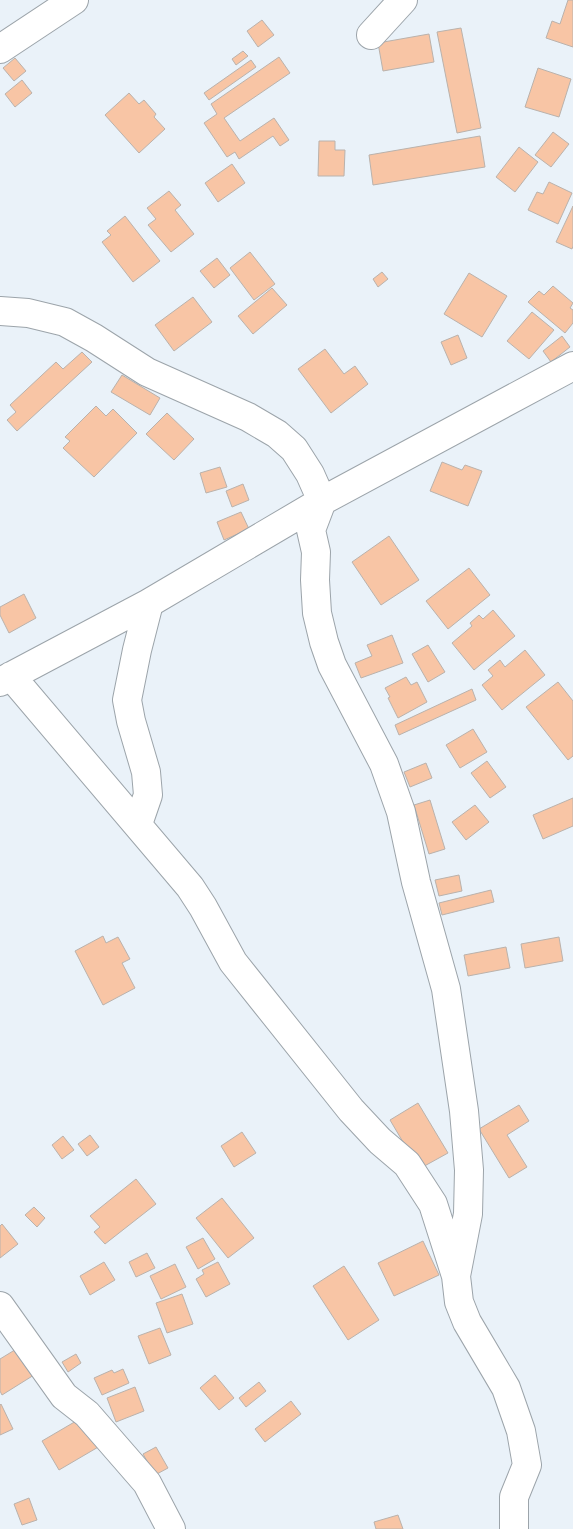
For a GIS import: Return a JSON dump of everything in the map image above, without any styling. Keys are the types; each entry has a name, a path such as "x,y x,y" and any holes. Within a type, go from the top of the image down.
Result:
{"street":[{"path":"0,49 74,0"},
{"path":"372,35 403,0"},
{"path":"0,310 28,313 64,322 94,338 147,372 248,417 277,434 294,450 310,474 322,501 311,530 316,552 317,613 324,642 332,665 380,756 401,812 416,882 446,989 464,1111 469,1170 468,1214 456,1276"},
{"path":"514,1529 514,1497 527,1465 521,1430 506,1388 467,1322 459,1302 456,1276 433,1204 407,1164 380,1141 352,1110 233,962 203,906 190,887 138,824 6,679 149,603 322,501 573,366"},
{"path":"138,824 148,795 146,772 131,721 128,700 137,650 149,603"},
{"path":"0,1306 64,1396 87,1414 147,1483 171,1529"}],"building":[{"path":"568,0 573,0 573,47 546,38 552,21 560,24"},
{"path":"262,20 274,35 258,47 247,31"},
{"path":"461,28 481,128 457,133 437,32"},
{"path":"429,34 434,62 383,71 378,43"},
{"path":"243,51 248,56 236,65 232,59"},
{"path":"279,57 290,73 224,118 240,141 274,118 289,140 280,146 273,136 239,159 235,152 227,157 204,123 217,114 211,104"},
{"path":"15,58 26,71 14,81 3,68"},
{"path":"251,60 256,67 209,100 204,93"},
{"path":"538,68 571,79 559,117 525,107"},
{"path":"22,80 32,93 15,107 5,94"},
{"path":"129,93 139,104 144,100 156,114 154,117 165,129 139,153 105,115"},
{"path":"553,132 569,144 551,167 535,155"},
{"path":"480,136 485,167 373,185 369,155"},
{"path":"319,141 335,141 335,150 345,150 344,176 318,176"},
{"path":"519,147 538,162 515,192 496,177"},
{"path":"232,164 245,183 218,202 205,183"},
{"path":"549,182 572,193 558,224 528,210 537,192 543,194"},
{"path":"169,191 181,205 175,210 194,234 171,252 148,225 156,219 147,208"},
{"path":"573,206 573,246 572,249 556,242"},
{"path":"125,216 160,261 133,282 102,242 111,235 107,231"},
{"path":"250,252 275,284 254,300 230,268"},
{"path":"217,258 230,275 214,288 200,271"},
{"path":"382,272 388,279 378,287 373,279"},
{"path":"469,273 507,296 482,337 444,314"},
{"path":"553,286 573,303 570,308 573,310 573,323 565,333 528,302 539,291 544,295"},
{"path":"272,288 287,305 253,334 238,316"},
{"path":"193,297 212,322 174,351 155,325"},
{"path":"532,312 554,330 529,359 507,341"},
{"path":"458,335 467,358 451,365 441,342"},
{"path":"562,336 570,347 551,362 543,351"},
{"path":"325,349 344,374 355,366 368,384 331,413 298,369"},
{"path":"82,352 92,362 17,431 7,420 16,412 10,405 56,362 63,369"},
{"path":"122,375 160,398 150,415 111,392"},
{"path":"96,406 106,416 113,409 137,433 94,477 63,448 70,441 65,437"},
{"path":"167,413 194,439 174,460 146,434"},
{"path":"442,462 462,470 465,465 482,471 468,506 430,491"},
{"path":"220,467 227,487 206,493 200,473"},
{"path":"243,484 249,500 232,507 226,491"},
{"path":"241,512 249,529 224,540 217,522"},
{"path":"389,536 419,580 381,605 352,562"},
{"path":"469,568 490,595 448,629 426,601"},
{"path":"24,594 36,618 9,633 0,615 0,607"},
{"path":"493,610 515,636 474,670 452,643 472,626 470,623 479,615 483,619"},
{"path":"392,635 403,663 361,678 355,663 372,656 367,645"},
{"path":"428,645 445,672 428,682 412,654"},
{"path":"525,650 545,675 502,710 482,685 493,676 488,670 500,660 505,667"},
{"path":"406,677 411,685 417,682 427,702 398,718 385,688"},
{"path":"558,682 573,701 573,756 568,760 526,707"},
{"path":"472,689 476,700 399,735 395,725"},
{"path":"473,729 487,752 460,768 446,745"},
{"path":"487,761 506,787 490,798 471,773"},
{"path":"426,763 432,778 410,787 404,772"},
{"path":"573,798 573,826 543,839 533,815"},
{"path":"430,800 445,849 429,854 414,805"},
{"path":"475,805 489,822 466,840 452,822"},
{"path":"459,875 462,891 439,896 435,880"},
{"path":"491,890 494,902 442,915 439,903"},
{"path":"103,936 106,943 118,937 130,959 122,963 135,988 103,1005 75,951"},
{"path":"559,937 563,961 525,968 521,944"},
{"path":"506,947 510,968 468,976 464,955"},
{"path":"418,1103 448,1153 419,1169 390,1120"},
{"path":"519,1105 529,1121 507,1135 527,1167 509,1178 479,1129"},
{"path":"242,1132 256,1153 234,1167 221,1146"},
{"path":"90,1135 99,1147 87,1156 78,1144"},
{"path":"63,1136 74,1150 62,1159 52,1145"},
{"path":"136,1179 156,1204 105,1244 94,1232 100,1227 90,1216"},
{"path":"222,1198 254,1238 228,1258 196,1218"},
{"path":"34,1207 45,1218 37,1227 25,1215"},
{"path":"2,1224 18,1244 0,1258 0,1226"},
{"path":"203,1238 215,1259 198,1269 186,1247"},
{"path":"423,1241 439,1275 394,1296 378,1263"},
{"path":"147,1253 155,1268 136,1277 129,1262"},
{"path":"104,1262 115,1280 90,1295 80,1276"},
{"path":"218,1262 230,1284 206,1297 196,1279 204,1274 202,1270"},
{"path":"175,1264 186,1287 161,1299 150,1276"},
{"path":"344,1266 379,1320 348,1340 313,1286"},
{"path":"182,1294 193,1324 167,1333 156,1303"},
{"path":"160,1328 171,1355 149,1364 138,1336"},
{"path":"18,1348 34,1375 2,1395 0,1391 0,1359"},
{"path":"76,1354 81,1363 68,1372 62,1362"},
{"path":"123,1369 129,1383 102,1395 94,1378 112,1370 114,1373"},
{"path":"215,1375 234,1398 219,1410 200,1388"},
{"path":"259,1382 266,1391 246,1407 239,1398"},
{"path":"135,1387 144,1411 116,1422 107,1398"},
{"path":"291,1401 301,1414 265,1442 255,1429"},
{"path":"0,1405 13,1429 0,1435"},
{"path":"83,1417 100,1446 59,1470 42,1441"},
{"path":"156,1447 168,1468 155,1475 143,1454"},
{"path":"29,1498 37,1520 22,1525 14,1504"},
{"path":"398,1515 403,1529 376,1529 374,1522"}]}
